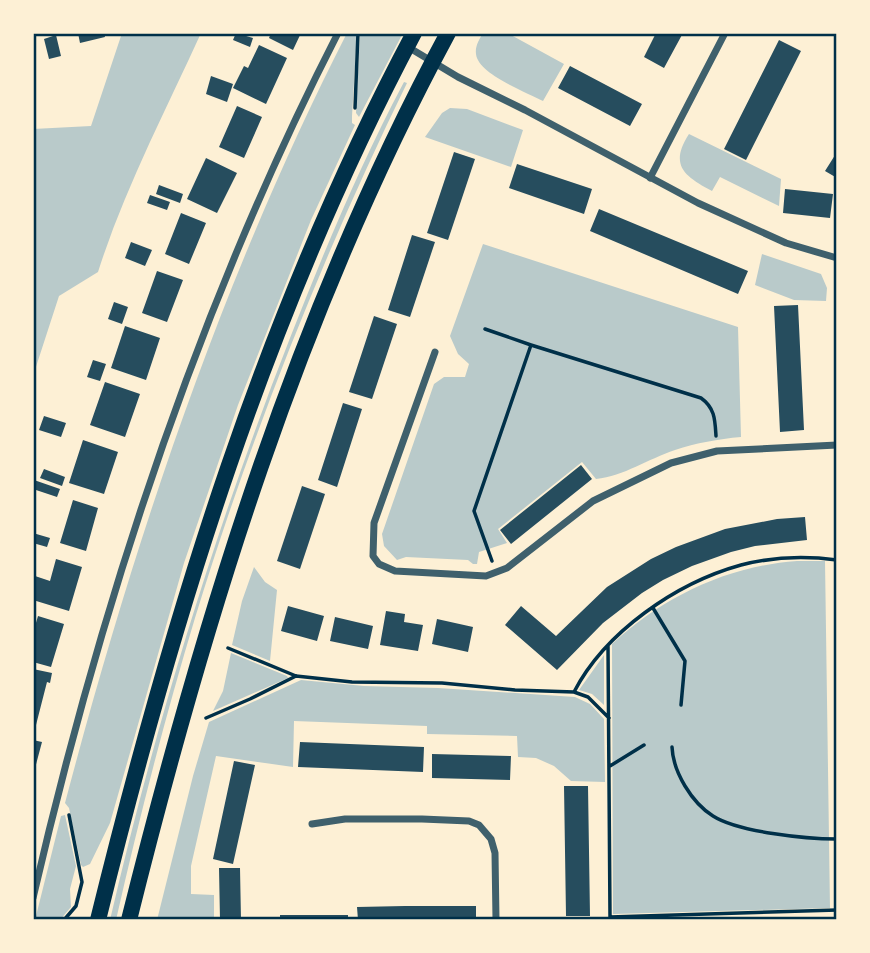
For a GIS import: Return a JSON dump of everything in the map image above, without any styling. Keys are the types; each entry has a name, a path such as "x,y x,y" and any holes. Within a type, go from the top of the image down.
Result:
{"main road":[{"path":"129,920 165,776 198,662 266,450 318,312 351,236 395,137 449,33"},
{"path":"98,920 152,710 240,432 282,321 340,184 411,40"}],"street":[{"path":"33,898 120,573 193,363 263,187 338,33"},
{"path":"650,178 725,33"},
{"path":"411,40 433,63 698,203 758,232 837,258"},
{"path":"435,352 374,523 373,556 379,564 394,570 471,576 497,573 517,561 593,501 671,463 717,451 837,444"},
{"path":"312,824 345,820 422,819 461,820 479,825 491,839 495,853 496,920"}],"path":[{"path":"354,118 358,33"},
{"path":"485,329 701,398 712,407 714,413 717,451"},
{"path":"497,573 482,539 474,511 531,345"},
{"path":"574,692 608,646 653,608 706,579 741,566 797,558 827,557 837,560"},
{"path":"653,608 685,662 681,705"},
{"path":"608,646 610,918 678,918 837,910"},
{"path":"228,648 296,676 352,682 442,683 574,692 588,697 609,718"},
{"path":"206,718 296,676"},
{"path":"609,766 644,745"},
{"path":"672,747 673,760 694,799 716,818 786,835 837,839"},
{"path":"56,807 69,814 82,882 76,906 64,920"}],"shaded area":[{"path":"122,33 201,33 133,181 98,272 59,296 33,376 33,129 91,126"},
{"path":"347,33 357,33 352,116 352,123 355,125 311,220 238,405 184,563 110,823 90,864 83,867 69,808 65,803 121,605 185,410 221,314 260,219"},
{"path":"360,33 403,33 359,117 356,113"},
{"path":"483,33 511,35 564,64 543,101 504,82 485,69 476,54"},
{"path":"404,82 407,83 346,213 290,346 240,481 173,693 116,920 110,920 168,699 237,481 329,241"},
{"path":"450,108 467,109 523,130 511,167 425,137 442,113"},
{"path":"689,134 781,179 779,206 720,177 712,191 687,175 680,162 680,154"},
{"path":"483,244 738,327 741,437 683,448 636,467 596,479 582,462 498,529 507,543 479,552 477,564 468,560 406,557 397,560 384,546 382,534 434,384 444,377 465,377 469,364 458,354 450,336"},
{"path":"762,254 821,274 827,288 826,301 794,300 755,285"},
{"path":"797,561 825,561 830,908 613,914 612,644 653,612 697,587 746,569"},
{"path":"254,567 265,582 277,590 270,661 232,645 242,601"},
{"path":"231,653 288,678 213,711 223,691"},
{"path":"604,655 604,705 592,694 579,690"},
{"path":"301,680 575,697 590,704 604,719 605,782 571,781 554,766 536,758 518,757 517,736 427,734 427,726 294,721 293,767 216,756 191,866 191,894 214,895 214,920 157,920 209,722"},
{"path":"65,815 76,866 70,889 71,907 60,920 35,920 61,816"}],"building":[{"path":"78,33 104,33 105,37 80,43"},
{"path":"236,33 253,38 250,47 233,40"},
{"path":"271,33 301,33 293,50 269,38"},
{"path":"656,33 683,33 664,68 644,57"},
{"path":"56,35 61,56 49,59 44,39"},
{"path":"779,40 801,51 746,160 724,149"},
{"path":"259,45 287,58 266,104 233,88 244,66 248,68"},
{"path":"570,66 642,104 630,126 558,88"},
{"path":"211,76 233,84 227,102 206,94"},
{"path":"237,106 262,117 244,158 219,147"},
{"path":"454,152 475,159 448,240 427,233"},
{"path":"837,152 837,178 825,171"},
{"path":"206,158 237,173 217,213 187,199"},
{"path":"517,164 592,189 584,214 509,188"},
{"path":"159,185 183,194 180,203 156,194"},
{"path":"785,189 833,194 830,218 783,213"},
{"path":"150,195 170,202 167,210 147,203"},
{"path":"599,209 748,271 738,294 590,231"},
{"path":"181,213 206,223 189,264 165,254"},
{"path":"412,235 435,242 410,317 388,310"},
{"path":"131,242 152,250 145,266 125,258"},
{"path":"157,271 183,280 167,322 142,313"},
{"path":"114,302 128,307 122,324 108,319"},
{"path":"798,305 804,430 780,432 774,306"},
{"path":"374,316 397,324 372,399 349,392"},
{"path":"125,326 160,338 146,380 111,368"},
{"path":"93,360 106,364 100,381 87,377"},
{"path":"105,382 140,394 125,437 90,425"},
{"path":"343,403 362,409 337,487 318,480"},
{"path":"44,416 66,423 61,437 39,430"},
{"path":"83,440 118,452 104,494 69,483"},
{"path":"581,465 592,479 511,544 500,530"},
{"path":"44,469 65,477 62,486 40,478"},
{"path":"34,480 60,489 57,497 33,489"},
{"path":"302,486 325,494 300,569 277,561"},
{"path":"73,500 98,508 86,551 60,543"},
{"path":"805,517 807,540 755,546 731,552 663,580 603,623 557,670 505,625 521,606 556,636 607,587 651,559 676,547 725,529 777,519"},
{"path":"33,533 50,538 47,547 33,543"},
{"path":"56,559 82,567 69,611 33,600 35,576 50,581"},
{"path":"288,606 324,616 317,641 281,631"},
{"path":"386,611 405,614 404,622 423,625 418,651 380,645"},
{"path":"38,616 64,624 51,667 33,662 33,633"},
{"path":"335,617 373,626 368,649 330,641"},
{"path":"437,619 473,627 468,652 432,644"},
{"path":"33,669 52,673 50,683 47,682 36,725 33,725"},
{"path":"33,740 42,742 34,772 33,772"},
{"path":"300,742 424,747 423,772 298,767"},
{"path":"432,754 511,756 510,780 432,778"},
{"path":"234,761 255,765 233,864 213,859"},
{"path":"564,786 588,786 590,916 566,916"},
{"path":"219,868 240,868 241,920 220,920"},
{"path":"476,906 476,920 358,920 357,907"},
{"path":"280,915 348,915 348,920 280,920"}]}
